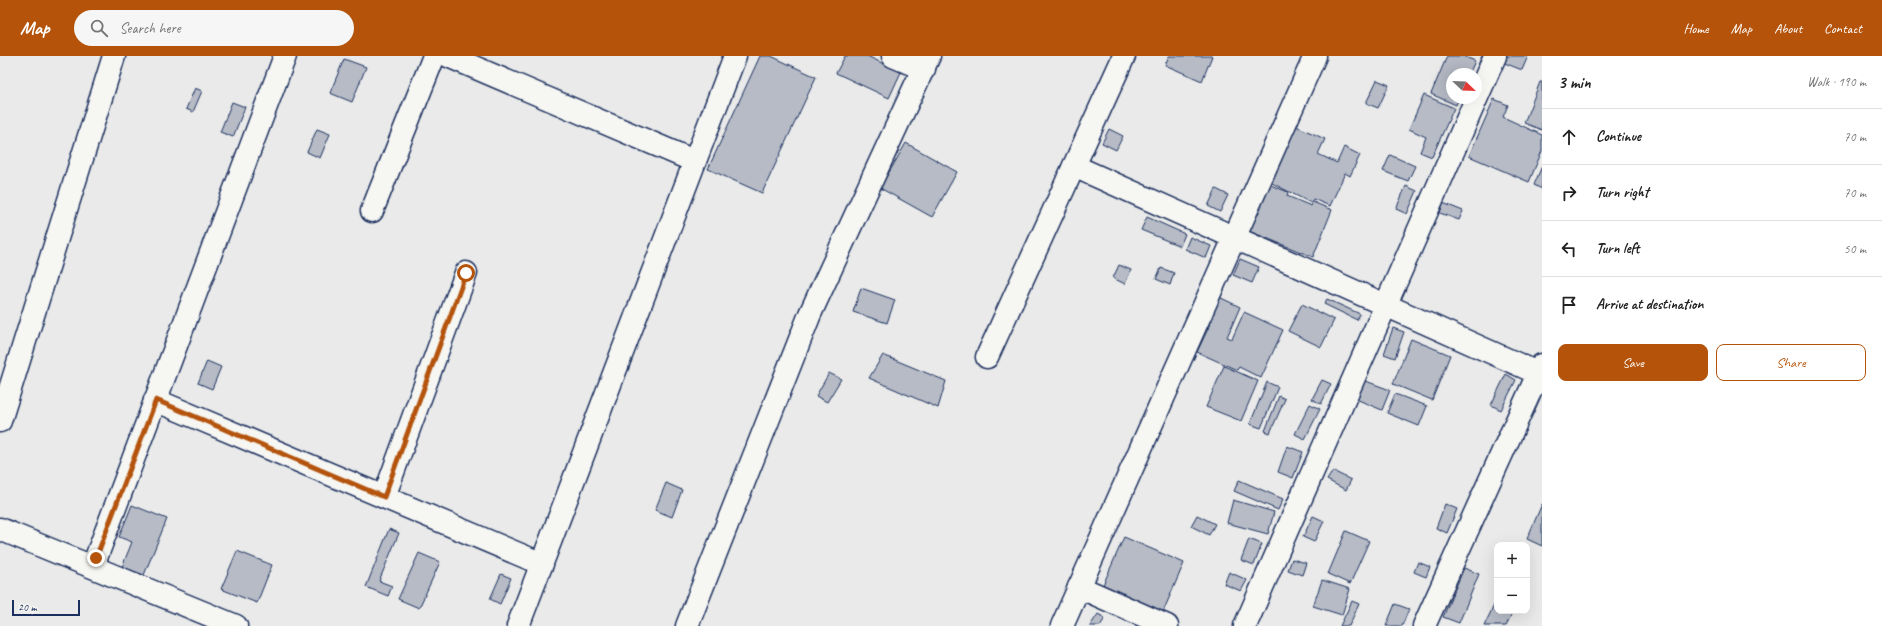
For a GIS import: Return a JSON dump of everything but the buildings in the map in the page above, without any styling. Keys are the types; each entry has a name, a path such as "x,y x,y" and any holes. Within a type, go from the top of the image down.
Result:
{"street":[{"path":"0,421 114,56"},
{"path":"96,558 285,56"},
{"path":"372,211 434,56"},
{"path":"448,56 694,161"},
{"path":"518,626 734,56"},
{"path":"687,626 810,314 926,63 892,56"},
{"path":"987,357 1124,56"},
{"path":"1062,626 1315,56"},
{"path":"1245,626 1494,56"},
{"path":"1074,166 1386,305 1541,371 1424,626"},
{"path":"384,497 466,273"},
{"path":"156,400 542,564"},
{"path":"1,532 236,626"},
{"path":"1080,587 1167,626"}],"route":[{"path":"96,558 156,400 384,497 466,273"}]}
